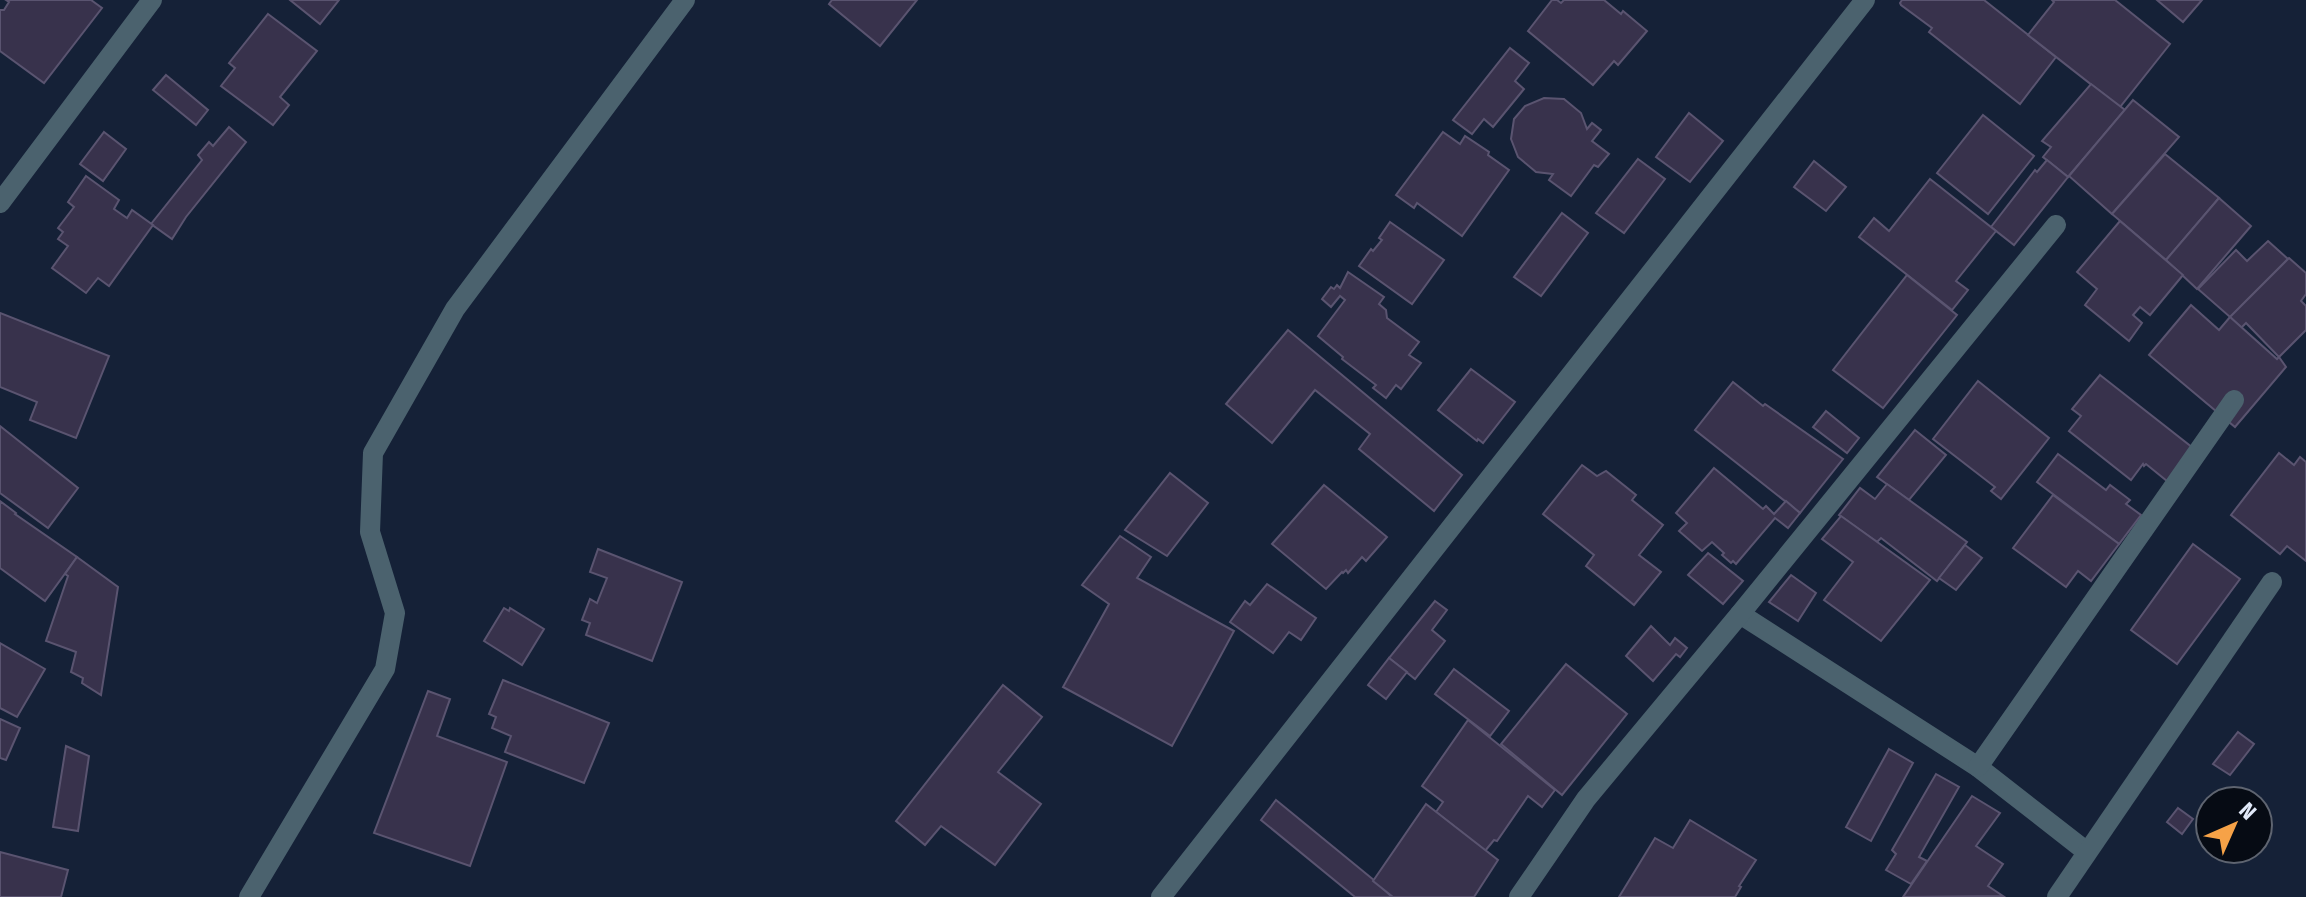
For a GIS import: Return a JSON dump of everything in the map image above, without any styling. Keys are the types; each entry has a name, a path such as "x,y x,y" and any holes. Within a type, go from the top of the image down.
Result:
{"street":[{"path":"0,203 152,0"},
{"path":"249,897 385,669 395,613 370,532 373,453 455,309 685,0"},
{"path":"1161,897 1865,0"},
{"path":"1519,897 1586,799 2056,225"},
{"path":"1978,767 2234,400"},
{"path":"2057,897 2272,582"},
{"path":"1740,614 1978,767 2087,852"}],"building":[{"path":"6,0 91,0 102,8 44,83 0,51 0,10 4,10 9,2"},
{"path":"290,0 339,0 320,24"},
{"path":"832,0 917,0 880,46 829,4"},
{"path":"1552,0 1561,3 1564,0 1604,0 1647,31 1618,65 1614,61 1593,85 1528,31"},
{"path":"1902,0 1984,0 2056,57 2020,104 1929,32 1932,28 1901,5"},
{"path":"2052,0 2115,0 2170,44 2120,107 2028,35 2054,2"},
{"path":"2157,0 2202,0 2183,22"},
{"path":"268,14 317,51 280,97 289,105 273,125 221,86 235,68 229,63"},
{"path":"1510,48 1529,63 1515,81 1524,89 1493,127 1484,119 1472,134 1453,120"},
{"path":"166,75 208,110 196,125 153,90"},
{"path":"2091,84 2125,110 2068,177 2043,157 2051,147 2042,141"},
{"path":"1544,98 1564,99 1581,113 1587,129 1592,123 1601,130 1592,141 1609,154 1598,167 1594,165 1571,196 1549,180 1553,174 1536,172 1518,157 1511,139 1514,119 1525,106"},
{"path":"2133,100 2179,137 2112,214 2069,176"},
{"path":"1689,113 1723,141 1690,182 1656,157"},
{"path":"1983,115 2034,156 1988,214 1937,173"},
{"path":"229,127 246,142 172,239 151,224 202,160 198,155 209,142 213,146"},
{"path":"104,132 126,149 103,181 80,164"},
{"path":"1443,132 1460,144 1465,136 1509,170 1462,236 1417,203 1414,208 1396,195"},
{"path":"2165,154 2219,198 2166,260 2112,214"},
{"path":"1638,159 1665,179 1624,233 1596,213"},
{"path":"2047,160 2068,177 2014,245 1991,227 2035,170 2037,172"},
{"path":"1814,161 1846,187 1826,211 1794,187"},
{"path":"86,176 119,200 114,209 127,218 132,210 153,225 109,286 98,278 86,293 52,268 68,246 58,239 63,232 58,228 74,207 68,202"},
{"path":"1930,179 1996,231 1956,281 1968,290 1952,310 1859,237 1874,218 1889,231"},
{"path":"2219,198 2251,226 2197,289 2166,260"},
{"path":"1562,213 1588,233 1541,296 1514,277"},
{"path":"2120,221 2183,275 2150,315 2140,307 2133,315 2142,323 2129,341 2085,305 2097,289 2077,272"},
{"path":"1390,222 1444,260 1412,304 1359,266 1382,240 1379,238"},
{"path":"2268,241 2288,259 2230,317 2198,289 2236,250 2247,261"},
{"path":"2289,258 2306,273 2306,294 2301,301 2306,306 2306,330 2279,357 2246,323 2241,328 2230,317"},
{"path":"1348,272 1384,297 1379,304 1386,310 1387,318 1419,342 1409,355 1421,363 1401,389 1396,385 1386,398 1373,388 1376,385 1318,336 1345,300 1340,296 1331,307 1322,299 1331,287 1334,289 1337,285 1340,288"},
{"path":"1907,275 1957,315 1883,408 1833,370"},
{"path":"2191,305 2219,330 2230,317 2277,359 2279,357 2286,367 2235,427 2149,355"},
{"path":"0,313 109,356 76,438 30,420 37,402 0,387"},
{"path":"1288,330 1462,475 1434,511 1359,449 1370,434 1315,390 1272,443 1226,404"},
{"path":"1471,369 1515,402 1483,443 1438,410"},
{"path":"2100,375 2193,448 2167,481 2146,464 2131,480 2069,431 2081,416 2072,409"},
{"path":"1978,381 2049,438 2001,499 1991,491 1995,487 1933,439"},
{"path":"1733,382 1763,406 1765,404 1843,459 1800,513 1695,430"},
{"path":"1826,411 1859,438 1847,453 1813,427"},
{"path":"0,426 78,488 48,528 0,493"},
{"path":"1915,430 1946,455 1909,500 1877,477"},
{"path":"2279,453 2294,465 2300,457 2306,462 2306,561 2287,546 2280,554 2231,515"},
{"path":"2058,454 2106,490 2110,485 2130,500 2126,504 2141,515 2119,544 2037,482"},
{"path":"1582,465 1597,476 1606,471 1636,495 1632,500 1663,525 1639,555 1661,572 1634,605 1586,566 1594,555 1543,514"},
{"path":"1714,468 1763,509 1766,506 1774,514 1786,501 1800,513 1788,528 1775,518 1736,564 1722,555 1724,553 1712,542 1702,551 1679,531 1687,523 1676,513"},
{"path":"1170,473 1208,503 1167,556 1125,530"},
{"path":"1887,484 1967,542 1937,581 1881,538 1877,542 1839,515 1860,488 1875,499"},
{"path":"1324,485 1387,537 1366,561 1362,557 1348,573 1346,570 1342,572 1326,589 1272,544"},
{"path":"2053,495 2119,544 2091,581 2078,571 2066,587 2013,548"},
{"path":"0,501 77,557 45,601 0,568"},
{"path":"1841,516 1930,580 1881,641 1824,600 1853,562 1822,539"},
{"path":"1120,536 1151,557 1137,578 1234,631 1172,746 1063,687 1109,604 1082,585"},
{"path":"2193,544 2240,579 2177,664 2131,630"},
{"path":"1965,545 1982,558 1956,590 1939,578"},
{"path":"598,549 682,582 652,661 586,635 590,623 582,620 590,599 597,603 607,578 590,572"},
{"path":"1708,553 1743,581 1723,604 1688,575"},
{"path":"77,557 118,587 101,695 82,683 83,678 71,672 76,652 46,641 68,576 65,574"},
{"path":"1791,575 1816,593 1798,621 1769,602"},
{"path":"1267,584 1316,618 1301,640 1289,632 1273,653 1230,622 1245,601 1250,605"},
{"path":"1435,601 1447,610 1432,630 1445,641 1415,679 1389,658"},
{"path":"504,608 509,611 510,608 544,629 522,665 484,641"},
{"path":"1651,626 1670,645 1675,638 1687,648 1680,657 1676,654 1653,681 1626,656"},
{"path":"0,643 45,669 17,717 0,708"},
{"path":"1389,658 1407,672 1386,699 1368,685"},
{"path":"1566,664 1627,714 1562,795 1501,744"},
{"path":"1454,669 1509,711 1490,736 1435,694"},
{"path":"503,680 609,723 584,783 505,752 511,736 492,728 496,717 489,714"},
{"path":"1003,685 1042,717 998,772 1041,804 995,865 941,826 925,845 896,821"},
{"path":"428,691 450,699 437,736 507,762 470,866 374,833"},
{"path":"0,719 20,728 6,760 0,758"},
{"path":"1468,720 1555,790 1542,807 1528,796 1497,841 1494,840 1485,851 1436,812 1443,802 1422,786"},
{"path":"2238,732 2254,744 2230,775 2213,764"},
{"path":"66,746 89,756 78,831 53,827"},
{"path":"1889,749 1913,763 1871,841 1846,827"},
{"path":"1936,774 1959,787 1919,857 1927,861 1911,884 1886,870 1896,854 1892,850"},
{"path":"1972,796 2000,813 1976,846 2003,864 1988,886 2003,896 1903,897"},
{"path":"1276,800 1392,897 1355,897 1261,820"},
{"path":"1426,804 1498,860 1474,897 1393,897 1373,881"},
{"path":"2178,808 2193,819 2182,834 2167,822"},
{"path":"1690,820 1756,860 1735,897 1619,897 1655,838 1673,848"},
{"path":"0,852 68,870 61,897 0,897"}]}
